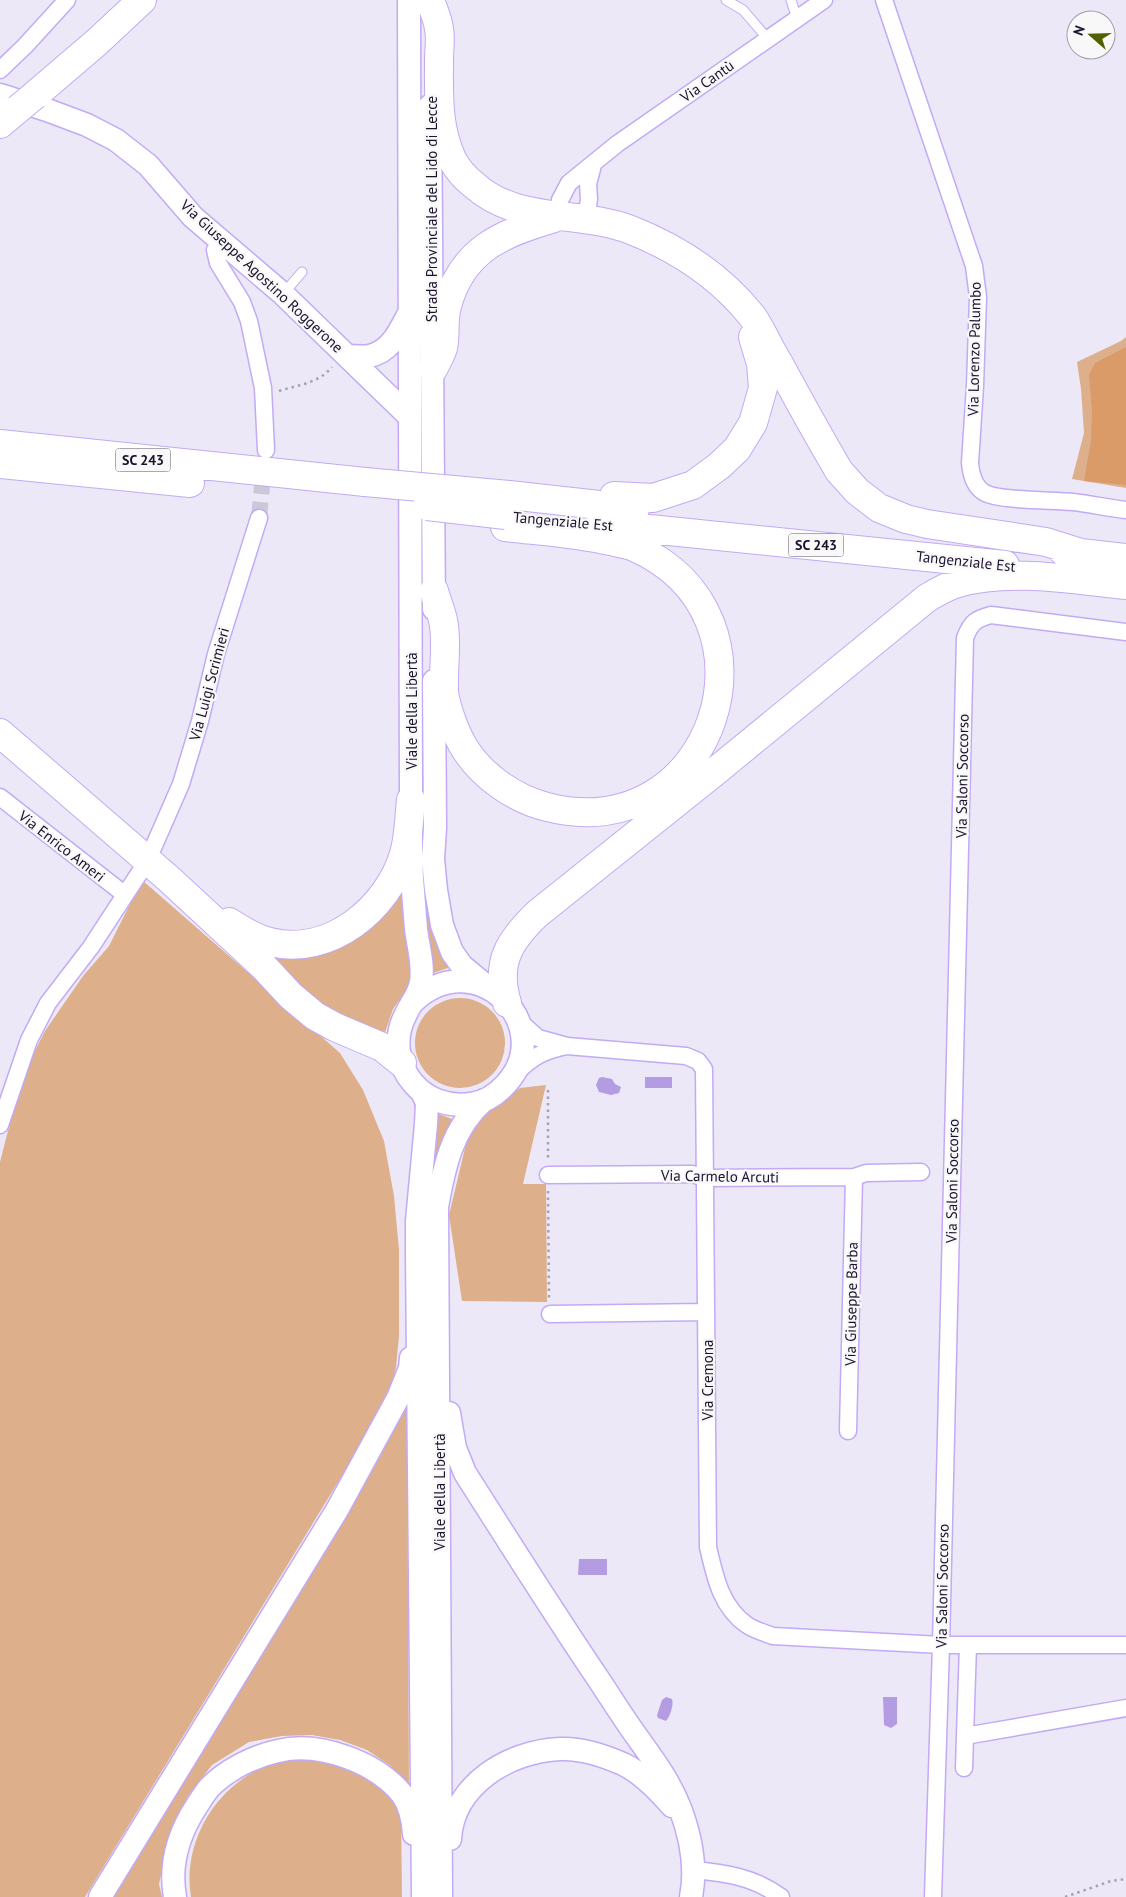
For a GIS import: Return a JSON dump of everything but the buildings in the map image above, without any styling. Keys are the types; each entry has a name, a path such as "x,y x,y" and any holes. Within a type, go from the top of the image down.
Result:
{"highway":[{"path":"13,106 97,42 142,0"},
{"path":"430,0 439,29 439,115 452,160 464,176 477,188 504,205 558,217 600,221 628,229 658,241 684,255 724,286 753,318 839,471 864,497 879,508 906,519 927,524 1046,542 1081,553"},
{"path":"433,369 443,348 443,326 455,281 479,251 503,235 525,226 558,217"},
{"path":"399,493 452,520 507,506 653,498 693,485 719,466 737,449 753,423 763,388 761,364 754,338 741,312 724,286"},
{"path":"0,432 91,444 136,469"},
{"name":"SC 243","path":"0,444 136,469"},
{"name":"SC 243","path":"0,464 136,469 399,493"},
{"path":"0,478 83,485 136,469"},
{"path":"399,493 454,480 507,506 583,535 632,546 660,561 684,580 697,597 708,617 717,642 721,674 716,708 706,733 688,766 670,784 644,801 616,810 588,814 532,804 508,790 485,773 465,749 451,718 444,694 444,625 434,591"},
{"name":"Tangenziale Est","path":"507,506 1126,558"},
{"name":"Tangenziale Est","path":"507,506 1126,579"},
{"path":"504,1003 502,973 507,956 514,939 537,914 927,598 958,583 995,577 1020,576 1126,585"},
{"path":"0,732 169,879 264,967 291,996 315,1016 335,1027 376,1044 396,1056 402,1063"},
{"path":"169,879 249,935 271,943 294,945 316,942 342,932 363,918 380,899 395,877 404,853 411,800"}],"main road":[{"name":"Strada Provinciale del Lido di Lecce","path":"408,0 410,417"},
{"name":"Strada Provinciale del Lido di Lecce","path":"430,0 430,231 433,417"},
{"name":"Via Giuseppe Agostino Roggerone","path":"13,106 47,110 87,125 116,140 148,165 194,217 283,294 410,417"},
{"path":"349,356 370,356 385,349 398,335 410,312"},
{"path":"410,417 433,417"},
{"name":"Viale della Libertà","path":"410,417 411,800 413,891 421,964 421,982 405,1015 398,1043 402,1063 412,1082 431,1098 452,1105 473,1104 484,1100 502,1089 510,1079 522,1050 520,1029 504,1003 462,966 452,952 442,925 436,890 433,859 435,828 433,417"},
{"name":"Viale della Libertà","path":"412,1003 426,991 443,983 470,982 504,1003"},
{"name":"Viale della Libertà","path":"422,1092 427,1103 417,1221 423,1897"},
{"name":"Viale della Libertà","path":"441,1897 437,1207 447,1160 454,1139 465,1120 484,1100"},
{"path":"437,1250 449,1420 455,1448 465,1473 560,1623 670,1785 688,1832 693,1855 694,1880 690,1897"},
{"path":"100,1897 331,1518 381,1432 410,1368 418,1305"},
{"path":"175,1897 173,1878 176,1848 184,1825 208,1788 243,1764 279,1750 319,1749 341,1755 368,1766 388,1780 402,1795 409,1807 414,1824 418,1897"},
{"path":"446,1897 450,1832 454,1815 461,1801 474,1785 492,1771 514,1758 562,1749 604,1757 624,1765 656,1788 672,1806 688,1832"}],"street":[{"path":"0,70 67,0"},
{"name":"Via Cantù","path":"558,217 560,200 570,183 617,144 824,0"},
{"name":"Via Lorenzo Palumbo","path":"869,0 885,6 976,274 978,297 971,475 977,486 985,493 999,496 1074,502 1126,510"},
{"path":"586,220 590,199 588,184 593,165"},
{"path":"222,243 215,250 218,263 242,302 249,321 263,388 266,450"},
{"name":"Via Luigi Scrimieri","path":"153,848 181,784 200,721 216,654 259,518"},
{"name":"Via Saloni Soccorso","path":"933,1897 941,1645 965,638 969,628 978,619 991,615 1126,632"},
{"name":"Via Enrico Ameri","path":"0,797 124,894"},
{"path":"0,1126 29,1040 48,1003 91,947 140,872"},
{"name":"Via Cremona","path":"504,1003 538,1038 567,1046 686,1056 698,1061 704,1069 708,1547 717,1585 729,1607 748,1626 773,1636 968,1646 1126,1645"},
{"name":"Via Cremona","path":"510,1079 534,1056 546,1050 567,1046"},
{"name":"Via Carmelo Arcuti","path":"548,1175 692,1174 706,1178 854,1177 866,1173 921,1172"},
{"name":"Via Giuseppe Barba","path":"848,1431 854,1177"},
{"path":"550,1314 706,1312"},
{"path":"964,1768 968,1646"},
{"path":"965,1736 1126,1708"},
{"path":"694,1870 726,1873 769,1888 781,1897"}],"lane":[{"path":"726,0 743,10 768,39"},
{"path":"791,0 793,12 797,18"},
{"path":"283,294 302,272"}],"path":[{"path":"264,406 276,392 326,375 336,362 349,356"},
{"path":"548,1090 550,1314"},
{"path":"1065,1897 1111,1881 1126,1879"}],"shaded area":[{"path":"1126,337 1126,488 1072,479 1084,433 1077,362"},
{"path":"1126,347 1126,485 1084,481 1091,441 1092,411 1089,375 1095,363"},
{"path":"423,848 451,967 433,973 425,916"},
{"path":"405,873 414,979 393,1009 383,1038 342,1020 251,948 298,953"},
{"path":"142,880 340,1053 363,1090 384,1141 394,1196 399,1250 399,1336 396,1367 388,1400 85,1897 0,1897 0,1162 22,1076 45,1031 83,976 109,946"},
{"path":"460,998 469,999 485,1006 497,1018 504,1034 504,1052 497,1068 485,1080 469,1087 460,1088 451,1087 435,1080 423,1068 416,1052 415,1043 416,1034 423,1018 435,1006 451,999"},
{"path":"645,1077 672,1077 672,1088 645,1088"},
{"path":"599,1078 612,1079 615,1084 621,1087 619,1093 611,1095 599,1092 596,1085"},
{"path":"546,1085 523,1184 546,1184 547,1302 462,1301 449,1215 471,1123 520,1088"},
{"path":"436,1113 452,1119 439,1153 427,1212"},
{"path":"407,1392 409,1793 391,1766 367,1750 340,1740 312,1735 282,1736 249,1742 212,1765 188,1796 170,1833 159,1884 162,1897 112,1897"},
{"path":"579,1559 607,1559 607,1575 578,1575"},
{"path":"666,1697 672,1699 672,1701 669,1717 666,1721 658,1718 657,1715 662,1700"},
{"path":"883,1697 897,1697 897,1724 891,1728 884,1725"},
{"path":"286,1760 309,1760 341,1764 391,1793 401,1813 402,1897 191,1897 190,1874 193,1852 200,1831 211,1811 225,1794 242,1779 261,1768"}],"tunnel":[{"path":"259,518 264,465"}]}
